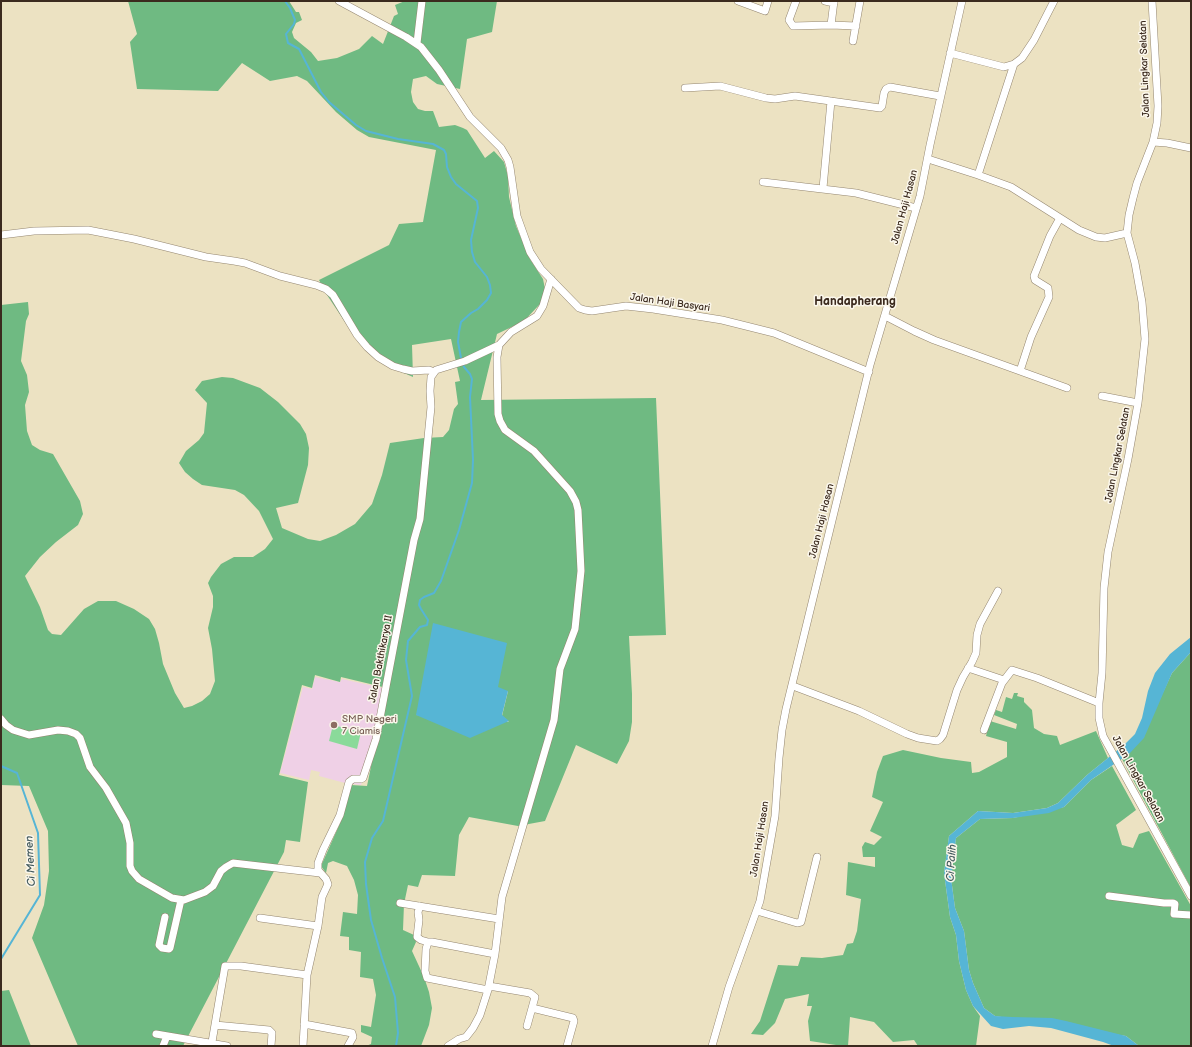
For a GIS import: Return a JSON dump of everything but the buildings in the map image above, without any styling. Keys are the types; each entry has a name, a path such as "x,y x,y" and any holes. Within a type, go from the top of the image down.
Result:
{"street":[{"name":"Jalan Haji Basyari","path":"339,1 416,43 425,52 470,116 489,135 504,154 510,167 517,216 522,232 537,263 579,308 582,310 592,311 626,306 722,320 774,333 869,372"},
{"path":"416,43 422,1"},
{"path":"738,1 765,11 768,1"},
{"path":"796,1 789,20 793,26 856,26"},
{"path":"825,1 834,2 831,25"},
{"path":"853,41 860,1"},
{"name":"Jalan Haji Hasan","path":"712,1046 729,987 742,948 757,911 763,888 775,816 782,730 869,372 916,208 962,1"},
{"path":"950,53 1004,67 1014,64 1022,58 1034,40 1054,1"},
{"name":"Jalan Lingkar Selatan","path":"1152,1 1158,106 1157,123 1153,142 1137,183 1133,198 1129,215 1128,233 1135,263 1144,321 1145,339 1138,403 1128,459 1108,552 1104,588 1102,673 1099,718 1102,736 1191,896"},
{"path":"978,174 1014,64"},
{"path":"685,88 720,86 766,98 775,99 795,96 880,108 882,106 884,93 886,89 890,87 940,96"},
{"path":"823,188 831,101"},
{"path":"1153,142 1191,148"},
{"path":"928,159 978,174 1011,187 1079,230 1096,237 1105,238 1128,233"},
{"path":"763,182 856,193 916,208"},
{"path":"1020,371 1031,337 1049,297 1048,288 1035,280 1034,276 1050,236 1060,218"},
{"path":"1,235 34,231 83,230 102,232 206,257 240,262 280,276 321,286 332,295 357,335 378,357 393,366 412,371 431,370 434,372 436,370 463,362 499,345"},
{"path":"448,1046 466,1036 473,1028 480,1015 489,988 504,890 554,720 560,669 575,629 580,570 578,510 574,498 570,491 543,460 526,444 505,430 500,422 498,414 497,357 499,345 511,332 537,316 543,306 551,279"},
{"path":"885,316 934,340 1067,388"},
{"name":"Jalan Bakthikarya II","path":"303,1046 307,975 318,926 322,897 328,884 318,868 319,861 340,815 349,782 353,778 364,778 376,739 414,540 420,518 431,407 431,377 434,372"},
{"path":"1102,396 1138,403"},
{"path":"793,686 859,711 907,734 937,741 943,735 957,690 976,653 977,635 980,624 998,591"},
{"path":"968,668 1004,680"},
{"path":"984,730 1004,680 1010,671 1014,670 1099,703"},
{"path":"1,719 13,730 29,735 58,730 68,731 76,734 80,738 90,767 106,788 126,823 130,843 130,866 134,876 172,898 181,900 191,898 209,890 221,871 233,863 320,873"},
{"path":"757,911 797,923 801,922 818,857"},
{"path":"1109,896 1164,903 1173,902 1175,904 1174,914 1191,915"},
{"path":"165,917 159,945 162,948 169,949 181,900"},
{"path":"400,903 499,920"},
{"path":"420,906 418,912 419,920 417,937 421,940 495,954"},
{"path":"260,918 318,926"},
{"path":"428,942 426,949 425,971 427,978 530,993 535,997 527,1026"},
{"path":"212,1042 224,969 226,966 241,966 307,975"},
{"path":"532,1008 573,1018 574,1021 567,1046"},
{"path":"304,1024 352,1033 353,1037 348,1046"},
{"path":"215,1025 269,1030 272,1033 272,1046"},
{"path":"156,1034 212,1042 227,1046"},
{"path":"163,1046 167,1036"}],"shaded area":[{"name":"SMP Negeri 7 Ciamis","path":"315,677 340,682 342,679 383,688 368,760 361,785 345,783 319,776 320,772 311,770 309,780 280,773 303,687 312,689"}],"green space":[{"path":"128,1 289,1 296,12 299,12 302,20 296,23 292,32 294,38 311,52 318,61 337,58 359,49 372,36 383,44 394,16 398,14 395,5 405,1 497,1 492,32 467,39 460,89 437,84 426,76 413,79 411,92 413,102 418,109 433,111 439,127 455,125 467,130 485,158 494,151 504,162 508,176 509,197 516,226 530,259 543,279 545,289 540,304 524,321 497,334 481,400 656,398 666,635 629,636 632,722 629,741 617,764 576,745 545,821 518,826 469,817 459,835 455,876 422,875 418,887 408,885 404,904 403,930 414,935 416,942 412,951 424,977 432,1008 429,1025 421,1046 366,1046 371,1044 372,1037 361,1032 361,1025 371,1027 376,995 373,979 360,977 361,952 349,950 349,937 340,936 343,912 357,914 358,895 354,880 347,866 333,861 328,863 326,873 321,866 341,821 351,785 367,786 387,688 341,677 340,682 315,675 312,688 302,685 279,775 308,782 300,842 286,840 284,852 183,1046 78,1046 32,938 44,905 49,871 48,831 29,786 1,785 1,305 28,302 29,314 26,321 21,361 27,375 29,392 25,405 27,431 32,445 40,450 53,454 80,501 83,514 78,525 40,557 25,576 40,607 48,630 52,634 61,635 84,609 98,601 116,601 134,609 149,619 155,629 163,664 175,693 184,708 202,701 210,694 215,681 212,649 208,628 213,607 213,596 208,583 211,577 221,564 234,557 253,557 265,549 273,539 259,511 244,495 235,490 202,485 185,472 179,463 186,451 199,440 204,433 207,403 195,390 202,381 222,377 233,378 260,388 278,402 300,424 306,434 309,448 308,465 298,503 276,508 282,528 308,539 320,541 336,535 355,524 372,504 382,475 390,443 443,437 449,430 454,409 458,404 455,382 460,381 451,339 412,345 413,377 397,370 377,359 359,343 325,292 319,280 389,245 399,224 423,222 436,150 369,137 357,130 336,112 307,81 297,76 270,81 242,63 218,91 137,89 130,42 137,34","holes":["508,691 502,716 509,722 416,715"]},
{"path":"1191,652 1191,888 1122,759 1129,754 1157,705 1172,673"},
{"path":"1014,693 1018,693 1017,696 1024,698 1024,702 1032,710 1034,728 1044,734 1057,736 1060,745 1096,731 1108,758 1087,775 1058,803 1047,808 1013,813 978,811 949,836 944,873 950,917 956,935 959,961 966,990 973,1006 980,1016 976,1046 918,1046 914,1040 893,1042 874,1022 850,1017 848,1046 836,1046 810,1041 808,1021 812,1006 807,1006 809,994 785,999 775,1023 763,1035 751,1034 760,1021 778,965 798,966 801,957 822,958 843,955 847,944 853,943 857,931 861,899 846,895 848,862 875,867 875,857 863,857 862,847 865,842 874,845 882,837 870,831 883,802 872,797 877,772 883,756 903,750 941,758 971,762 972,773 979,772 1007,757 1007,742 986,736 990,721 1016,729 1017,724 994,715 996,710 1002,712 1006,697 1012,699"},
{"path":"333,725 361,732 357,749 329,741"},
{"path":"1112,766 1136,810 1116,825 1122,845 1133,848 1139,834 1149,831 1191,906 1191,1046 1139,1046 1126,1036 995,1016 984,1008 969,970 964,931 955,908 951,878 956,838 980,819 1013,818 1064,807 1091,780"},
{"path":"9,990 31,1046 1,1046 1,991"}],"water":[{"path":"433,623 507,643 498,687 508,691 502,715 509,721 470,738 416,715"},
{"name":"Ci Palih","path":"1191,637 1191,652 1172,673 1144,738 1129,754 1091,780 1064,807 1049,813 1013,818 980,819 956,838 951,878 955,908 964,931 969,970 984,1008 995,1016 1052,1018 1066,1021 1126,1036 1139,1046 1114,1046 1051,1028 1029,1026 1003,1029 991,1026 973,1006 966,990 959,961 956,935 950,917 944,873 949,836 978,811 1013,813 1047,808 1058,803 1087,775 1124,745 1135,734 1142,718 1148,691 1155,673 1170,654"}],"waterway":[{"path":"285,1 295,20 294,24 286,34 288,43 299,49 321,92 329,102 356,125 366,131 398,139 433,144 444,150 446,154 447,167 451,177 456,184 477,201 478,208 471,240 472,252 475,262 487,277 491,293 487,300 478,309 461,322 458,342 461,358 464,367 472,379 470,397 473,460 472,483 459,530 441,581 434,593 420,600 419,605 428,620 427,625 420,627 408,641 406,660 412,696 383,821 372,838 365,862 366,884 371,920 395,997 398,1033 396,1046"},
{"name":"Ci Memen","path":"1,766 17,773 38,833 40,895 1,959"}],"place":[{"name":"SMP Negeri 7 Ciamis","path":"334,725"}],"district":[{"name":"Handapherang","path":"855,302"}]}
